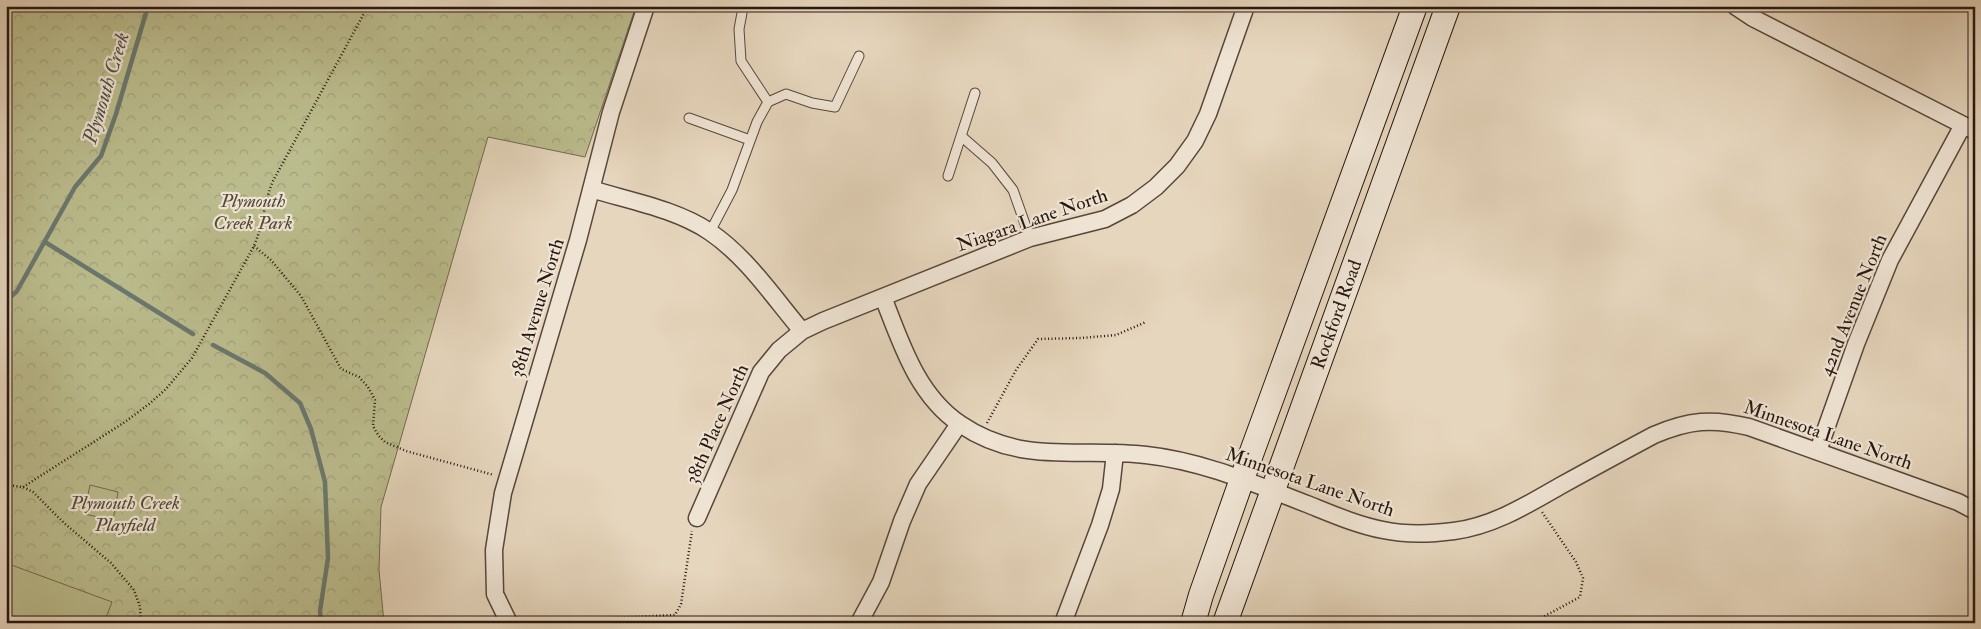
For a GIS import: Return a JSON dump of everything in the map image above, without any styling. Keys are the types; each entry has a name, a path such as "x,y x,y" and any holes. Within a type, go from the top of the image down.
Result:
{"main road":[{"name":"Rockford Road","path":"1193,623 1242,479 1415,6"},
{"name":"Rockford Road","path":"1225,623 1448,6"}],"street":[{"name":"38th Avenue North","path":"509,623 495,594 494,550 506,478 564,290 610,112 646,6"},
{"name":"Niagara Lane North","path":"802,331 1030,238 1105,219 1132,205 1156,187 1177,166 1195,142 1208,114 1246,6"},
{"path":"1735,6 1753,18 1969,128"},
{"name":"42nd Avenue North","path":"1818,451 1856,344 1890,260 1969,128"},
{"path":"591,189 688,220 710,232 748,266 802,331"},
{"name":"Minnesota Lane North","path":"883,297 905,352 919,380 939,405 959,424 992,442 1023,451 1054,454 1115,453 1147,455 1186,463 1242,479 1351,521 1384,531 1420,534 1456,531 1491,522 1654,435 1676,425 1701,421 1725,422 1749,427 1958,502 1975,511"},
{"name":"38th Place North","path":"697,518 761,372 779,350 802,331"},
{"path":"859,623 881,582 902,521 918,484 959,424"},
{"path":"1063,623 1100,525 1110,489 1115,453"}],"lane":[{"path":"742,13 739,29 741,61 768,102"},
{"path":"710,232 732,190 757,122 768,102 786,94 812,104 835,107 858,56"},
{"path":"948,176 974,93"},
{"path":"689,118 750,140"},
{"path":"961,136 992,163 1013,190 1030,238"}],"path":[{"path":"24,487 125,422 149,404 166,389 192,358 254,246 261,230 273,181 368,6"},
{"path":"254,246 286,277 300,296 341,369 359,377 368,386 375,400 373,426 385,442 406,451 506,478"},
{"path":"980,435 1016,370 1038,339 1116,335 1146,322"},
{"path":"6,485 24,487 41,498 64,523 99,551 134,590 138,598 141,623"},
{"path":"1532,623 1580,597 1583,578 1576,562 1559,540 1535,500"},
{"path":"583,623 675,614 681,604 690,537 697,518"},
{"path":"624,623 625,618"}],"green space":[{"name":"Plymouth Creek Park","path":"6,6 636,6 585,157 488,137 381,507 379,570 384,623 6,623"},
{"path":"90,485 118,492 113,520 84,514"},
{"path":"6,563 112,602 104,623 6,623"}],"waterway":[{"name":"Plymouth Creek","path":"6,301 17,291 75,187 101,156 116,114 148,6"},
{"path":"45,242 193,334"},
{"path":"213,345 265,373 300,403 311,429 325,482 328,558 320,611 321,623"}],"park label":[{"name":"Plymouth Creek Playfield","path":"125,514"}]}
